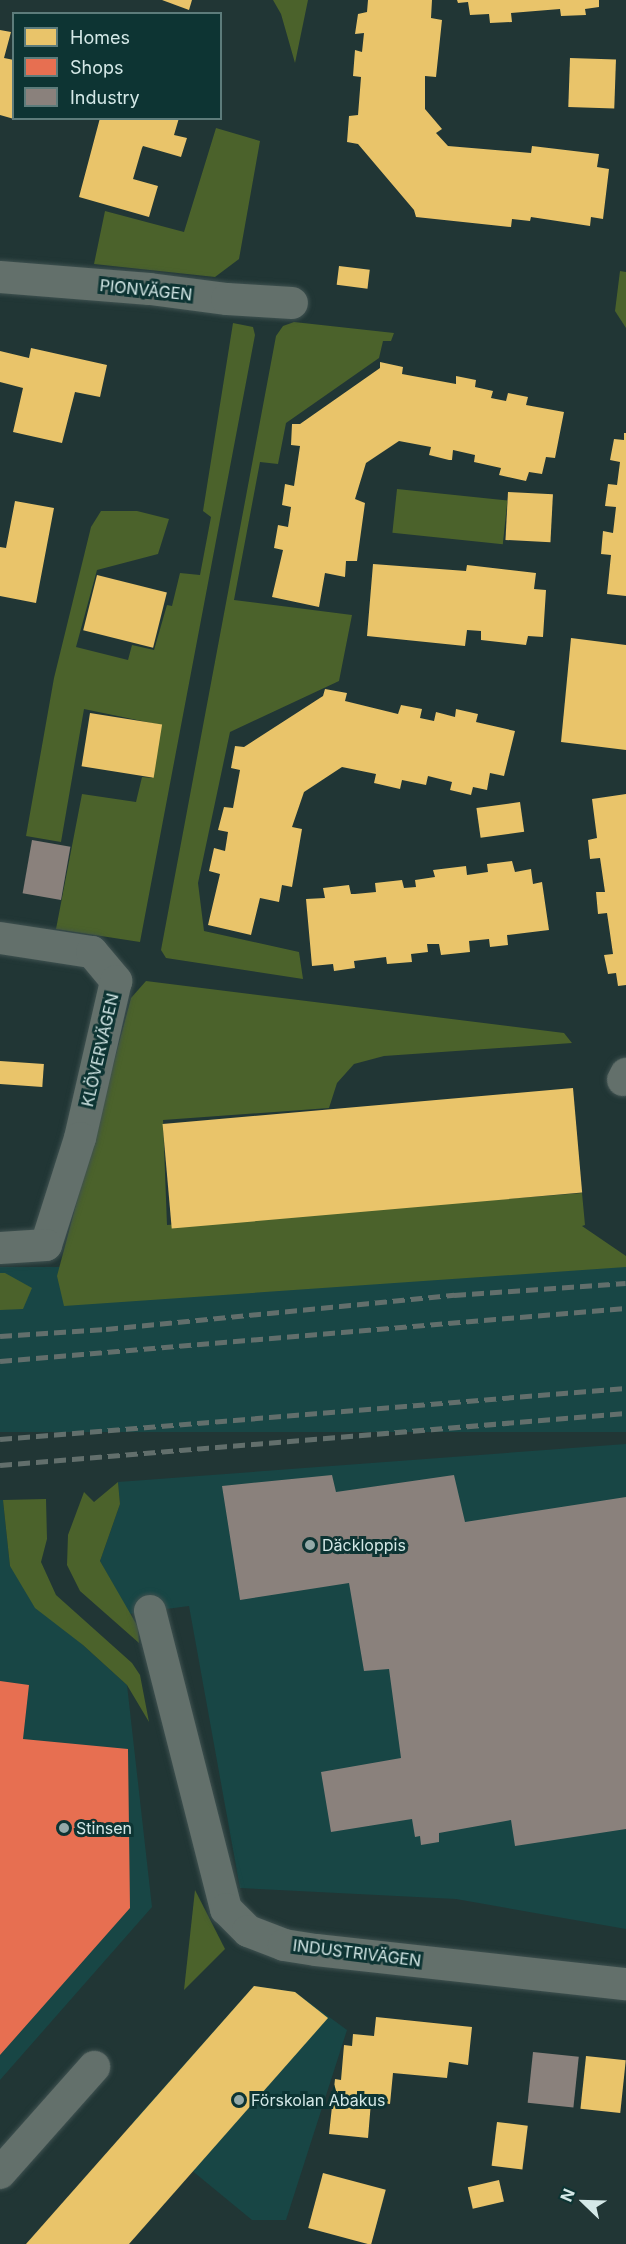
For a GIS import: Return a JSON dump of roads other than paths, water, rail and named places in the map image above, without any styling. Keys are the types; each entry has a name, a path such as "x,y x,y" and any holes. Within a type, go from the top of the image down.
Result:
{"street":[{"name":"PIONVÄGEN","path":"0,277 292,303"},
{"name":"KLÖVERVÄGEN","path":"0,938 92,952 116,981 80,1138 46,1245 0,1248"},
{"name":"INDUSTRIVÄGEN","path":"150,1611 226,1908 248,1931 284,1945 316,1950 626,1984"},
{"path":"0,2173 94,2067"}],"railway":[{"path":"0,1336 106,1329 454,1295 626,1283"},
{"path":"0,1361 626,1308"},
{"path":"0,1439 626,1388"},
{"path":"0,1465 626,1413"}],"place":[{"name":"Däckloppis","path":"310,1545"},
{"name":"Stinsen","path":"64,1828"},
{"name":"Förskolan Abakus","path":"239,2100"}]}
